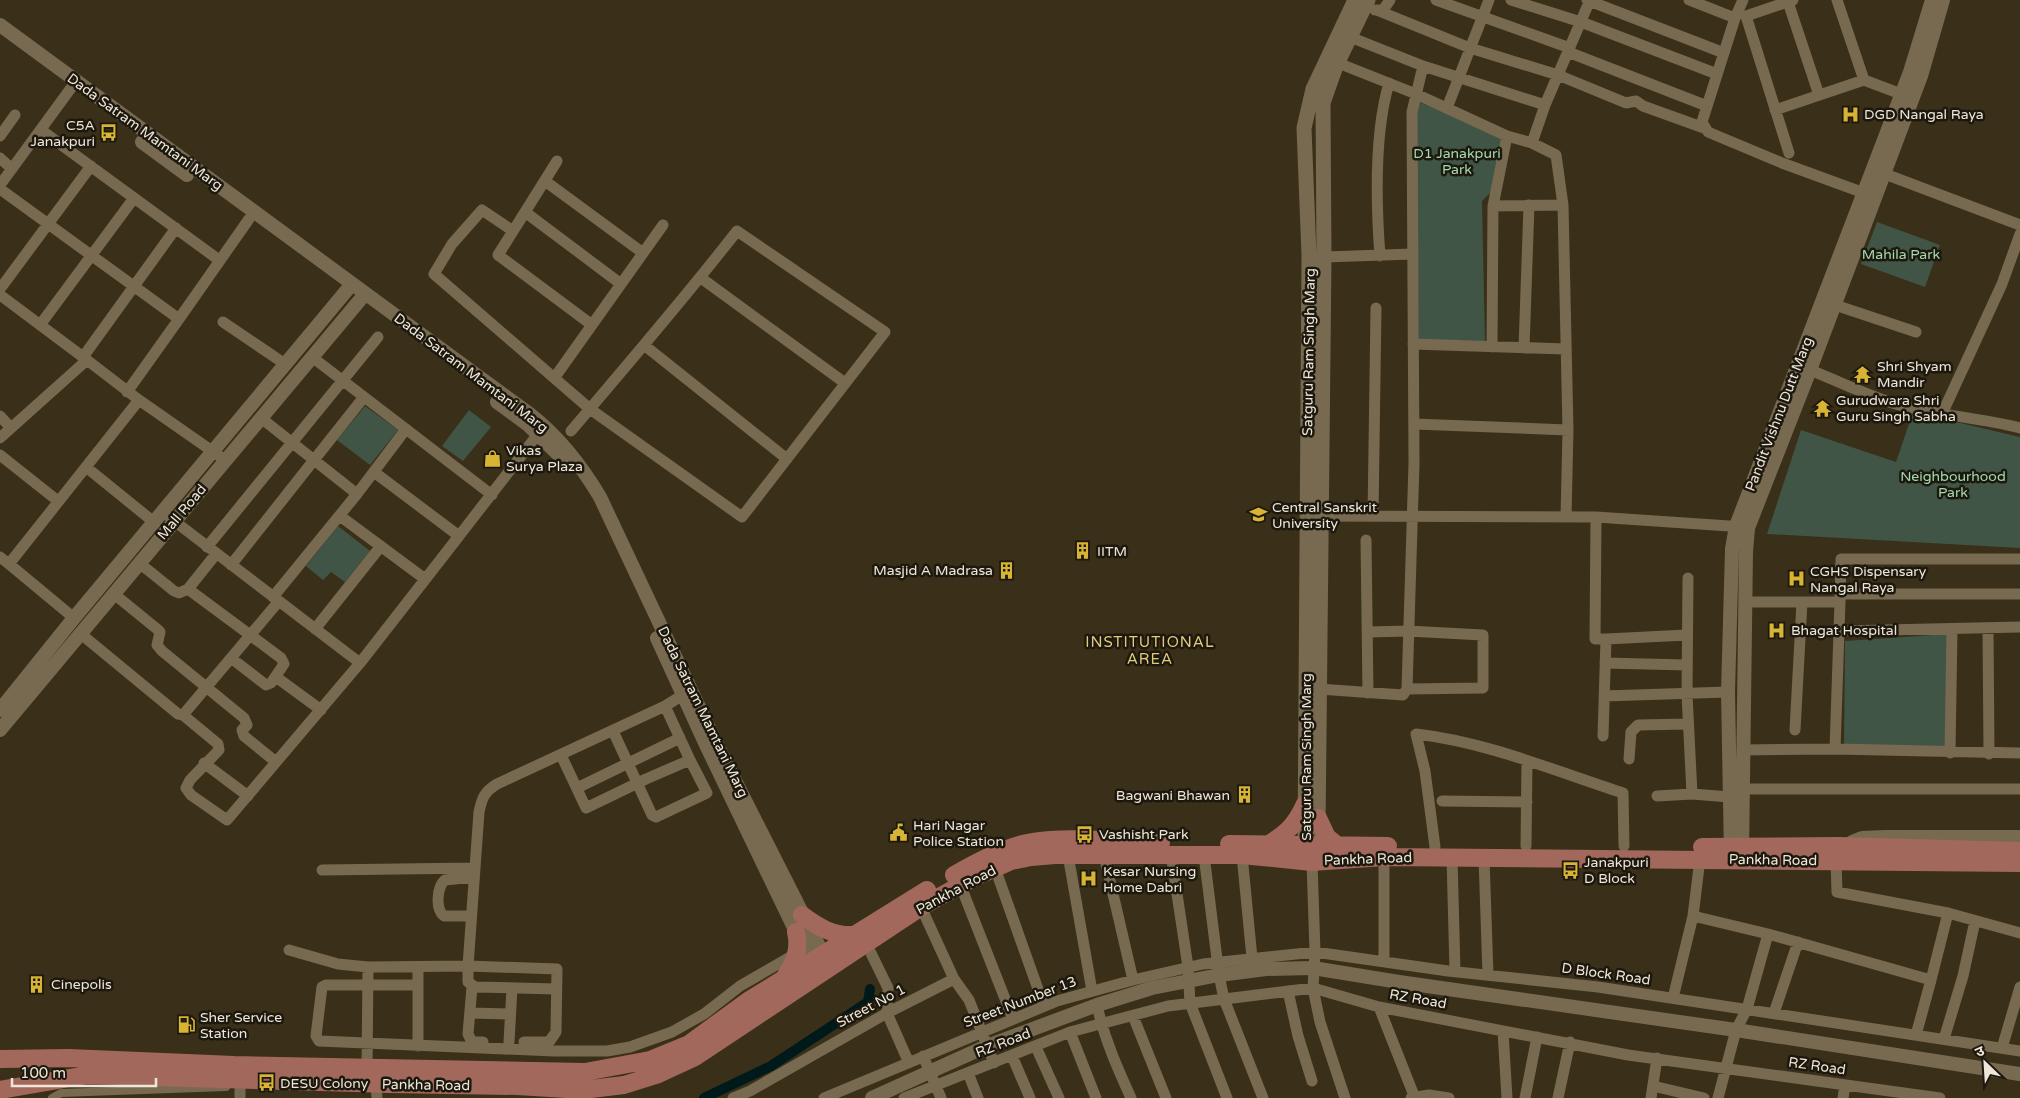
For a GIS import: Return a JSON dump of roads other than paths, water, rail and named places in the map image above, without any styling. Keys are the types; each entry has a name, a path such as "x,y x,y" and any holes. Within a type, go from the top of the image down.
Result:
{"main road":[{"name":"Satguru Ram Singh Marg","path":"1312,851 1305,804 1324,257 1323,102 1338,63 1367,4"},
{"name":"Satguru Ram Singh Marg","path":"1312,851 1318,818 1319,689 1310,255 1304,128 1313,89 1367,4"},
{"path":"1270,844 1287,832 1299,818 1305,804"},
{"path":"1318,818 1326,837 1338,846"},
{"name":"Pankha Road","path":"860,939 920,894 967,867 1003,850 1028,843 1065,840 1270,844 1312,851 1384,857 1452,858 1700,859 1736,853"},
{"name":"Pankha Road","path":"0,1059 70,1058 234,1065 585,1072 624,1066 650,1060 688,1044 748,1001 783,979 921,907 960,884 1011,861 1031,857 1171,854 1242,855 1312,851 1338,846 1624,846 1736,853 2020,851"},
{"name":"Pankha Road","path":"1838,853 2020,863"},
{"path":"816,962 798,943 799,923 860,939"},
{"name":"Pankha Road","path":"0,1090 87,1075 377,1091 517,1086 583,1090 624,1085 656,1075 695,1056 816,962"}],"street":[{"path":"1367,4 1383,10 1390,0"},
{"path":"1436,0 1569,50 1707,106"},
{"path":"1447,108 1489,0"},
{"path":"1511,0 1581,22 1717,74"},
{"path":"1532,143 1545,104 1589,0 1724,53"},
{"path":"1689,0 1735,18"},
{"path":"1704,128 1702,122 1735,18 1743,0"},
{"path":"1837,0 1864,80"},
{"name":"Pandit Vishnu Dutt Marg","path":"1736,853 1730,797 1728,692 1732,549 1810,370 1835,305 1901,94 1919,48 1932,0"},
{"name":"Pandit Vishnu Dutt Marg","path":"1736,853 1743,789 1745,602 1742,527 1864,193 1878,172 1921,76 1943,0"},
{"path":"1789,152 1746,16 1791,1 1819,95"},
{"path":"1367,4 1470,48 1558,75 1626,103 1636,101 1704,128 1708,132 1782,163 1864,193"},
{"name":"Dada Satram Mamtani Marg","path":"0,28 71,88 248,219 537,420 548,429 583,469 600,497 716,741 816,962"},
{"name":"Dada Satram Mamtani Marg","path":"0,28 349,288"},
{"path":"1350,38 1423,66 1545,104"},
{"path":"1338,63 1416,94 1507,136 1532,143 1556,155 1563,206 1568,430 1566,517"},
{"path":"1319,689 1402,695 1406,689 1414,424 1412,112 1423,66"},
{"path":"1775,110 1864,80 1901,94"},
{"path":"1380,256 1376,209 1382,108 1389,83"},
{"path":"0,185 71,88"},
{"path":"0,136 15,115"},
{"path":"41,130 219,260"},
{"path":"1492,347 1493,206 1507,136"},
{"path":"0,158 12,169"},
{"path":"557,161 498,255 592,324"},
{"path":"0,289 91,166"},
{"path":"1878,172 2020,225"},
{"path":"545,181 643,253"},
{"path":"0,189 179,319"},
{"path":"40,325 134,198"},
{"path":"1524,348 1529,205"},
{"path":"1493,206 1563,206"},
{"path":"513,231 482,210 452,244 434,274 590,409 742,517 885,332 737,231 701,278 644,346 590,409 571,431"},
{"path":"525,212 621,284"},
{"path":"127,392 248,219"},
{"path":"554,377 663,225"},
{"path":"0,438 85,359 176,228"},
{"path":"1942,414 2002,284 2020,234"},
{"path":"1324,257 1413,254"},
{"path":"701,278 845,383"},
{"name":"Mall Road","path":"0,710 74,618 349,288"},
{"path":"0,296 127,392 225,460"},
{"name":"Dada Satram Mamtani Marg","path":"362,297 538,434 575,473 591,499 620,555 683,695 799,923"},
{"name":"Mall Road","path":"2,725 81,634 362,297"},
{"path":"1835,305 1916,332"},
{"path":"1372,516 1376,308"},
{"path":"223,322 286,364"},
{"path":"139,564 174,591 179,593 188,589 212,550 292,442 378,337"},
{"path":"1413,344 1566,350"},
{"path":"644,346 787,459"},
{"path":"312,357 492,495"},
{"path":"1810,370 1902,406 1986,420 2020,428"},
{"path":"231,565 364,397"},
{"path":"74,618 4,560 58,502 139,400"},
{"path":"0,416 11,428"},
{"path":"261,418 357,494"},
{"path":"1414,424 1568,430"},
{"path":"183,715 250,636 276,599 406,429"},
{"path":"81,634 220,747 204,763 186,788 191,795 228,820 360,663 538,434"},
{"path":"0,455 58,502"},
{"path":"86,467 159,518 175,522 360,663"},
{"path":"374,472 459,536"},
{"path":"340,516 425,579"},
{"path":"1314,516 1566,517 1742,527"},
{"path":"1596,518 1595,639 1687,636"},
{"path":"1366,540 1368,693"},
{"path":"315,629 381,546"},
{"path":"1835,749 1841,559 2020,559"},
{"path":"1688,578 1687,694 1692,794"},
{"path":"188,589 284,661 283,667 276,677 271,683 266,684 231,658"},
{"path":"114,594 160,632 157,645 162,651 244,718 247,725 242,730 244,736 276,762"},
{"path":"1745,602 1802,602 1840,598 2020,594"},
{"path":"1795,730 1802,602"},
{"path":"1839,631 2020,627"},
{"path":"1988,628 1989,754"},
{"path":"1950,753 1952,629"},
{"path":"1368,632 1408,630 1483,635 1483,688 1406,689"},
{"path":"1603,736 1606,639"},
{"path":"1605,663 1687,665"},
{"path":"276,677 321,710"},
{"path":"1604,696 1728,692"},
{"path":"556,989 472,986 468,982 474,872 482,798 487,790 665,706 683,695"},
{"path":"613,731 652,815 656,817 705,796 707,793 665,706"},
{"path":"1629,759 1631,732 1638,725 1688,724"},
{"path":"1436,846 1425,771 1416,734 1446,737 1527,761 1623,793 1624,846"},
{"path":"577,788 680,738"},
{"path":"1743,750 1835,749 2020,754"},
{"path":"561,755 586,808 690,760"},
{"path":"1526,846 1527,761"},
{"path":"204,763 248,796"},
{"path":"1743,789 2020,789"},
{"path":"1657,796 1692,794 1730,797"},
{"path":"1442,800 1527,802"},
{"path":"1838,853 1862,838 2020,837"},
{"path":"1312,851 1315,952 1313,988 1320,1022 1345,1098"},
{"path":"1838,853 1866,868 2020,870"},
{"path":"1838,853 1837,892 1948,913 2020,934"},
{"path":"1171,854 1188,973 1190,1003 1227,1098"},
{"path":"1068,855 1092,991"},
{"path":"1104,855 1133,980"},
{"path":"1204,855 1224,999 1263,1098"},
{"path":"1242,855 1252,958"},
{"path":"1384,857 1384,961"},
{"path":"1452,858 1455,971"},
{"path":"1484,858 1488,975"},
{"path":"1673,998 1693,916 1700,859"},
{"path":"995,868 1044,1006"},
{"path":"322,870 474,872"},
{"path":"471,916 444,916 440,914 440,886 445,880 474,872"},
{"path":"960,884 1013,1019"},
{"path":"921,907 954,979 969,1000 994,1063"},
{"path":"1916,1035 1948,913"},
{"path":"1693,916 1798,942 1931,980"},
{"path":"1944,1039 1975,921"},
{"path":"1718,1098 1736,1030 1747,1009 1768,934"},
{"path":"860,939 888,988 887,1014 908,1062"},
{"path":"1774,1013 1798,942"},
{"path":"289,950 338,964 368,967 468,966 557,969 556,1032 554,1036 548,1042 472,1042 468,1034 472,986"},
{"name":"D Block Road","path":"1219,968 1252,958 1315,952 1455,971 1598,987 2020,1051"},
{"path":"418,985 330,984 322,987 316,1036 319,1041 368,1044 554,1051 607,1051 630,1047 672,1032 704,1014 740,986 816,962"},
{"path":"367,1068 368,967"},
{"path":"418,967 418,1046"},
{"path":"872,1098 987,1046 1096,1005 1188,973 1219,968 1314,968 2020,1074"},
{"name":"Street Number 13","path":"824,1098 1044,1006 1133,980 1188,973"},
{"name":"Street No 1","path":"733,1098 750,1091 887,1014 954,979"},
{"path":"2002,1048 2020,987"},
{"path":"509,1042 512,988"},
{"name":"RZ Road","path":"905,1098 1070,1032 1168,1006 1313,988 1379,1007 1628,1054 1940,1098"},
{"path":"1288,991 1298,1036 1312,1081"},
{"path":"1096,1005 1101,1024 1131,1098"},
{"path":"1379,1007 1413,1098 1429,1095 1449,1098"},
{"path":"470,1013 510,1014"},
{"path":"1133,1016 1166,1098"},
{"path":"1503,1031 1507,1098"},
{"path":"1070,1032 1096,1098"},
{"path":"1525,1098 1537,1037"},
{"path":"1558,1098 1570,1042"},
{"path":"1036,1047 1059,1098"},
{"path":"923,1056 942,1098"},
{"path":"1012,1056 1030,1098"},
{"path":"1651,1098 1657,1058"},
{"path":"968,1073 978,1098"},
{"path":"52,1098 61,1093 238,1084 240,1098"},
{"path":"1843,1098 1845,1085"},
{"path":"1653,1086 1704,1098"}],"waterway":[{"path":"704,1098 771,1066 868,1002 870,989"}],"place":[{"name":"DGD Nangal Raya","path":"1850,114"},
{"name":"C5A Janakpuri","path":"109,133"},
{"name":"Shri Shyam Mandir","path":"1863,374"},
{"name":"Gurudwara Shri Guru Singh Sabha","path":"1822,408"},
{"name":"Vikas Surya Plaza","path":"492,458"},
{"name":"Central Sanskrit University","path":"1258,515"},
{"name":"IITM","path":"1083,551"},
{"name":"Masjid A Madrasa","path":"1007,570"},
{"name":"CGHS Dispensary Nangal Raya","path":"1796,579"},
{"name":"Bhagat Hospital","path":"1777,630"},
{"name":"Bagwani Bhawan","path":"1244,795"},
{"name":"Hari Nagar Police Station","path":"899,833"},
{"name":"Vashisht Park","path":"1085,834"},
{"name":"Janakpuri D Block","path":"1570,870"},
{"name":"Kesar Nursing Home Dabri","path":"1089,879"},
{"name":"Cinepolis","path":"37,984"},
{"name":"Sher Service Station","path":"186,1025"},
{"name":"DESU Colony","path":"266,1083"}],"district":[{"name":"INSTITUTIONAL AREA","path":"1150,650"}],"park label":[{"name":"D1 Janakpuri Park","path":"1457,162"},
{"name":"Mahila Park","path":"1901,254"},
{"name":"Neighbourhood Park","path":"1953,484"}]}
